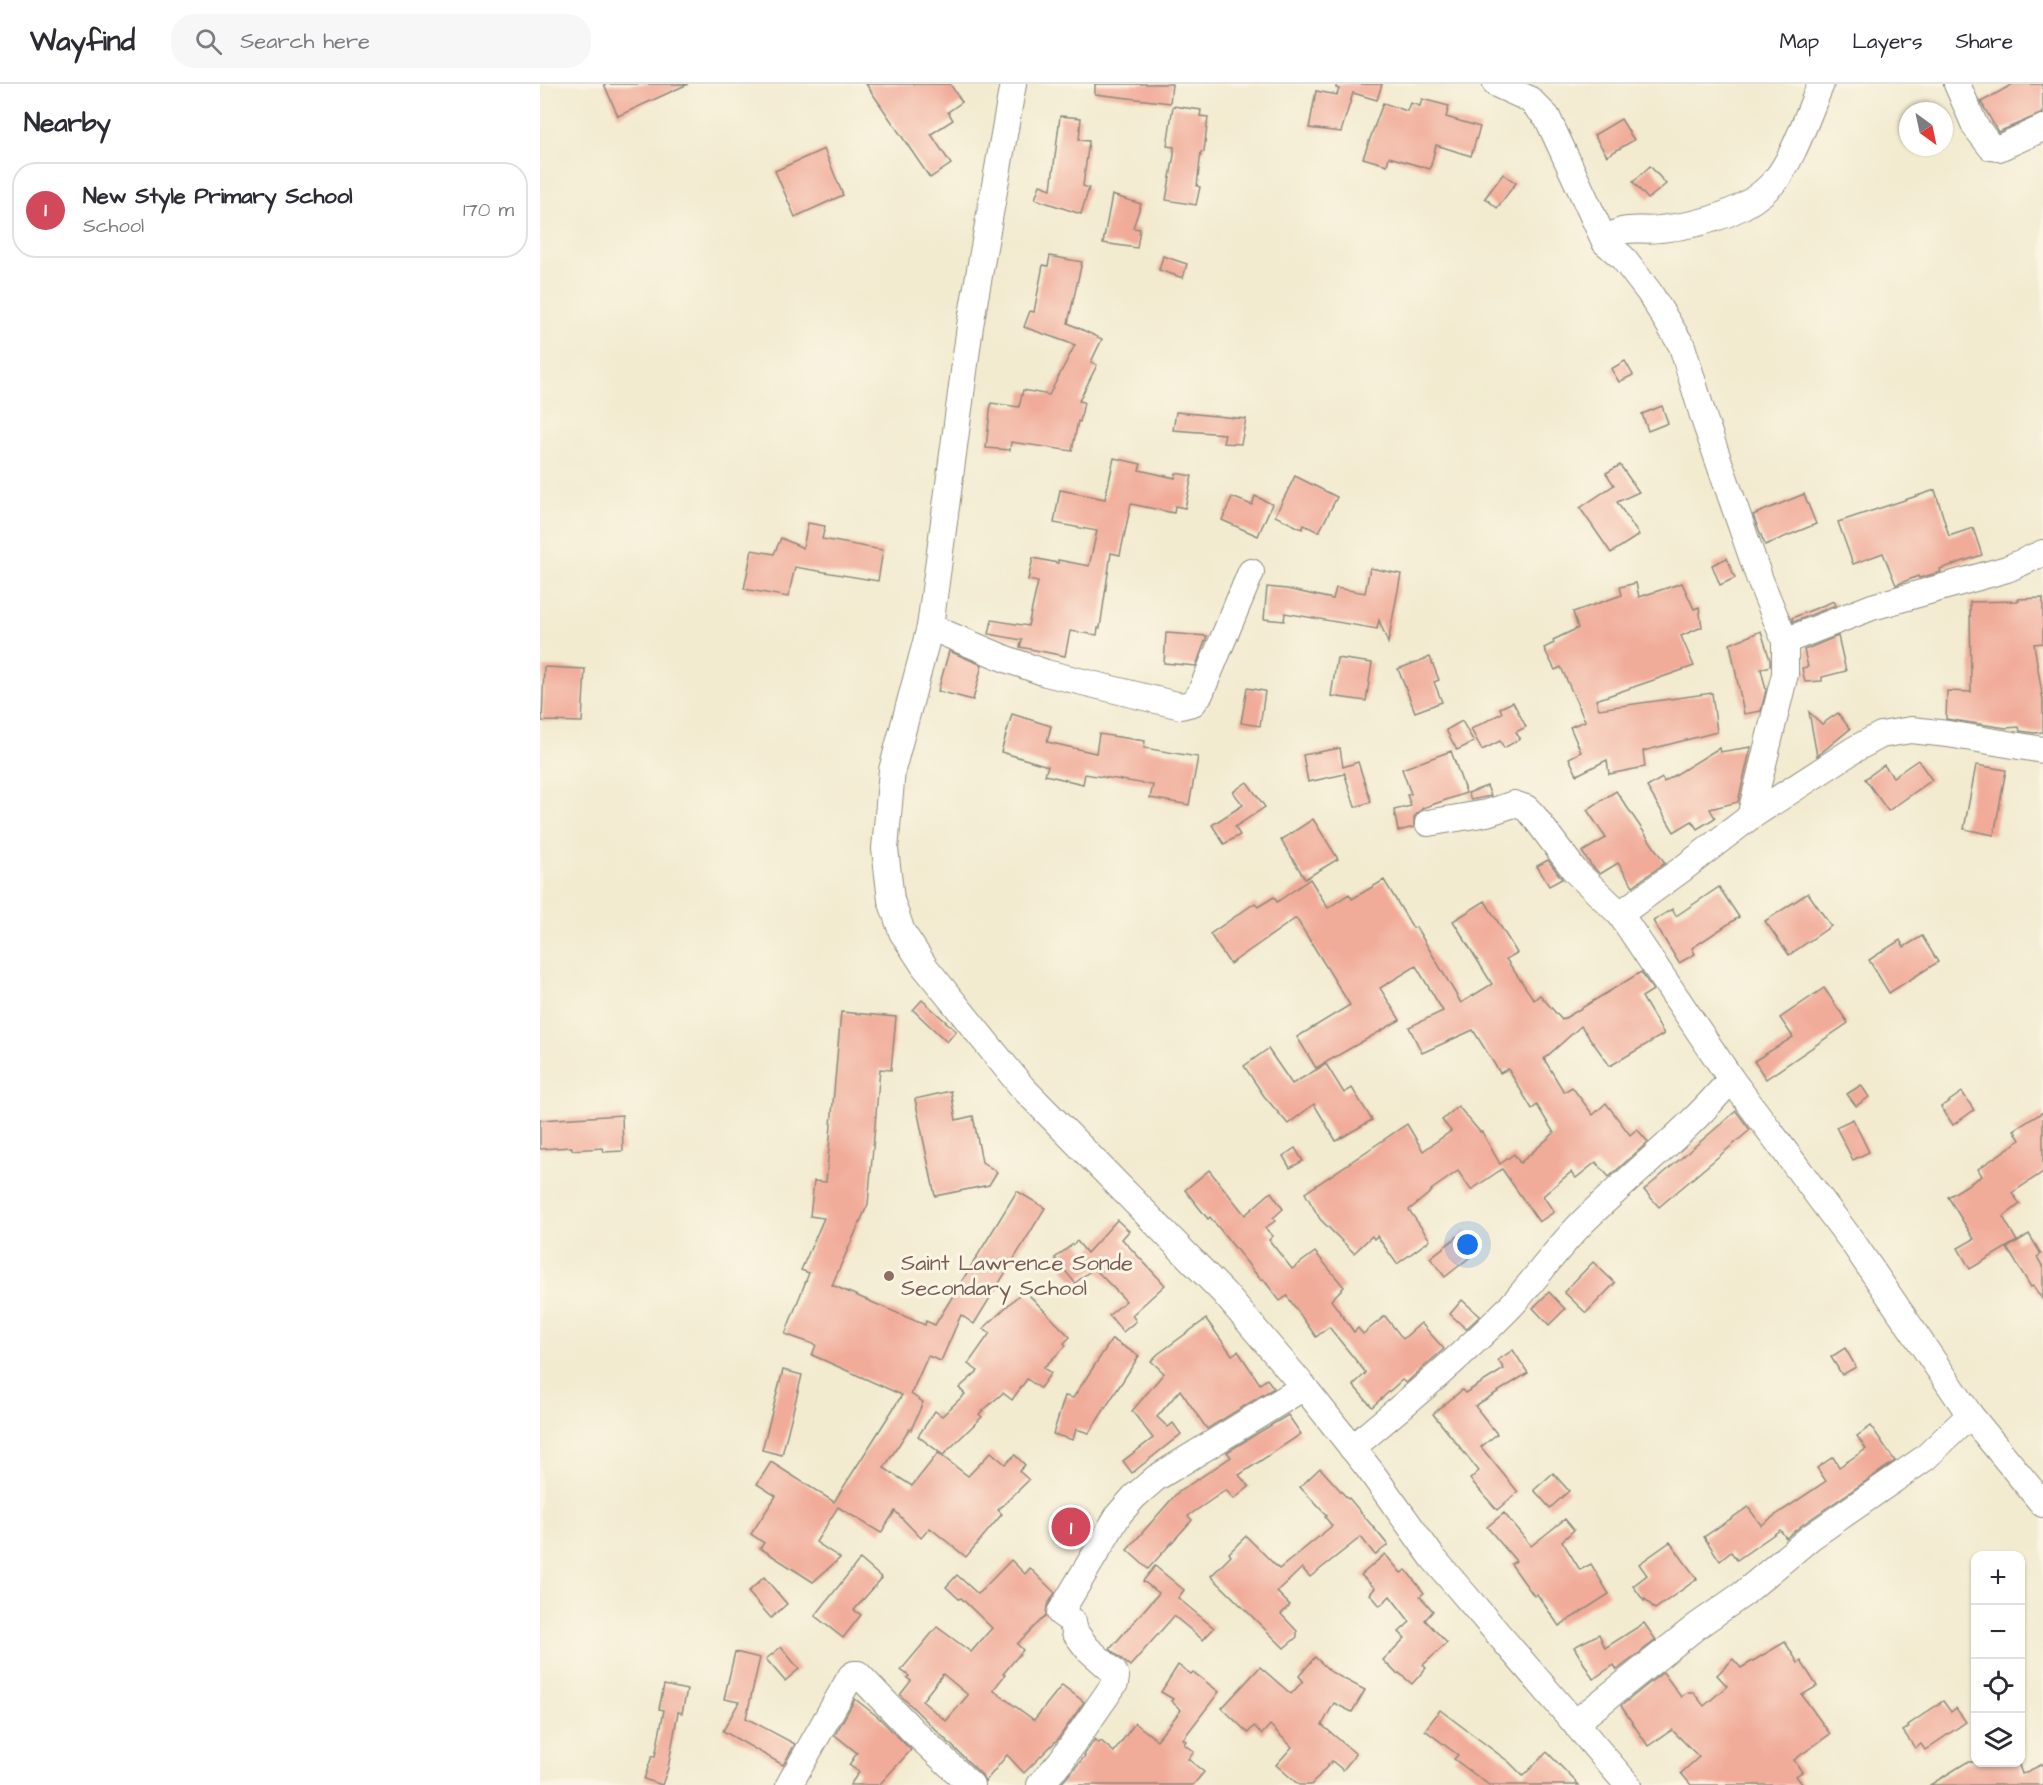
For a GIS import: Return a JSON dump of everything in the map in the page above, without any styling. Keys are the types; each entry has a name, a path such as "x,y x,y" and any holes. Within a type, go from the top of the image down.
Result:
{"street":[{"path":"1013,84 970,326 930,627 892,770 885,849 891,900 902,932 925,967 1022,1087 1224,1293 1305,1387 1433,1558 1628,1785"},
{"path":"1496,84 1529,99 1547,117 1605,242 1622,257 1649,292 1682,346 1704,419 1760,580 1785,642 1785,674 1750,817"},
{"path":"1605,242 1618,232 1628,229 1657,230 1722,217 1755,198 1773,183 1785,165 1821,84"},
{"path":"1958,84 1975,126 1991,147 1999,148 2043,128"},
{"path":"1785,642 1872,607 2007,569 2043,553"},
{"path":"930,627 1046,673 1181,706 1192,703 1200,694 1251,572"},
{"path":"1620,914 1750,817 1854,749 1881,735 1911,730 2043,750"},
{"path":"1428,823 1487,813 1514,804 1526,808 1533,815 1575,871 1620,914 1731,1079 1854,1244 1970,1415 2043,1504"},
{"path":"1352,1448 1437,1376 1509,1307 1588,1216 1667,1147 1714,1101 1731,1079"},
{"path":"1040,1785 1061,1761 1115,1683 1114,1672 1087,1648 1075,1632 1073,1622 1060,1613 1119,1514 1156,1478 1305,1387"},
{"path":"1575,1724 1697,1626 1743,1594 1811,1537 1925,1458 1970,1415"},
{"path":"789,1785 850,1676 858,1674 913,1731 971,1785"}],"building":[{"path":"604,84 688,84 618,116"},
{"path":"866,84 950,84 962,102 948,112 953,120 931,134 951,164 930,178"},
{"path":"1095,84 1172,84 1170,103 1095,94"},
{"path":"1336,84 1382,84 1377,100 1353,93 1341,132 1309,128 1316,91 1337,95 1339,89 1336,88"},
{"path":"2013,84 2043,84 2043,113 1998,132 1981,102"},
{"path":"1422,99 1449,106 1446,117 1480,127 1471,156 1436,145 1430,169 1389,157 1387,165 1363,158 1383,103 1407,111 1410,103 1420,106"},
{"path":"1173,106 1201,110 1200,116 1208,117 1204,152 1201,152 1197,186 1200,187 1196,205 1166,200 1174,155 1174,147 1167,146"},
{"path":"1060,116 1081,118 1079,140 1089,141 1083,186 1089,188 1081,214 1035,199 1040,185 1051,189"},
{"path":"1621,119 1634,140 1607,156 1594,135"},
{"path":"824,149 843,195 795,217 775,171"},
{"path":"1650,166 1666,184 1648,199 1633,182"},
{"path":"1503,174 1516,183 1497,208 1485,198"},
{"path":"1112,195 1141,204 1133,228 1140,229 1137,248 1103,243"},
{"path":"1050,256 1082,262 1068,323 1102,339 1091,362 1097,365 1079,401 1084,402 1072,451 1011,442 1010,450 986,448 991,403 1019,407 1023,390 1049,395 1075,345 1024,327 1030,311 1034,312 1043,265 1048,266"},
{"path":"1163,256 1187,264 1183,278 1159,270"},
{"path":"1625,361 1633,375 1619,382 1611,369"},
{"path":"1662,406 1668,423 1648,431 1642,414"},
{"path":"1176,412 1246,419 1241,444 1223,443 1225,434 1173,430"},
{"path":"1114,458 1141,464 1139,470 1175,478 1176,473 1192,476 1185,508 1175,506 1174,513 1131,504 1120,555 1111,553 1097,635 1070,631 1065,656 1020,647 1022,640 989,634 992,620 1028,626 1038,582 1028,580 1033,558 1089,566 1097,531 1054,523 1060,490 1105,499"},
{"path":"1620,465 1639,492 1617,502 1639,535 1611,553 1580,508 1614,485 1606,473"},
{"path":"1295,476 1337,497 1319,532 1304,525 1302,529 1275,516"},
{"path":"1935,490 1949,536 1973,528 1982,555 1940,569 1941,572 1919,578 1918,576 1896,585 1883,553 1853,564 1838,522"},
{"path":"1804,494 1816,524 1765,545 1753,515"},
{"path":"1255,496 1272,504 1258,536 1222,520 1232,497 1252,505"},
{"path":"808,523 825,526 822,539 883,550 878,581 795,567 788,597 744,589 752,550 774,554 781,538 803,548"},
{"path":"1727,558 1735,578 1720,585 1712,565"},
{"path":"1370,568 1401,574 1388,643 1379,620 1377,629 1285,613 1284,621 1264,619 1267,587 1333,599 1336,588 1365,593"},
{"path":"1636,583 1639,597 1682,583 1694,609 1699,607 1702,627 1681,636 1694,666 1596,700 1599,709 1712,693 1717,732 1643,751 1645,767 1609,774 1607,760 1577,775 1569,758 1581,752 1570,727 1585,721 1561,667 1555,670 1544,648 1554,643 1553,640 1578,628 1573,612 1622,595 1620,587"},
{"path":"2043,598 2043,643 2034,644 2043,700 2043,732 2034,733 2020,731 2019,727 2006,728 1946,719 1947,691 1971,692 1970,602"},
{"path":"1834,601 1836,605 1793,622 1792,618"},
{"path":"1761,631 1770,660 1770,666 1761,669 1766,690 1761,711 1744,714 1730,644"},
{"path":"1166,633 1207,636 1196,666 1164,663"},
{"path":"1838,636 1846,671 1822,677 1822,681 1805,682 1802,668 1808,667 1804,650"},
{"path":"949,651 982,665 973,700 938,691"},
{"path":"1430,657 1439,680 1434,682 1442,702 1415,712 1398,669"},
{"path":"1337,658 1372,663 1366,701 1331,696"},
{"path":"544,667 585,669 582,722 542,721"},
{"path":"1247,688 1265,691 1260,726 1241,723"},
{"path":"1513,702 1526,727 1516,732 1520,739 1504,748 1500,741 1482,750 1471,729 1502,713 1500,708"},
{"path":"1809,712 1822,724 1838,713 1850,729 1817,756"},
{"path":"1012,714 1051,726 1047,742 1096,753 1099,734 1145,741 1144,748 1198,757 1189,805 1150,798 1153,785 1085,774 1083,784 1045,775 1048,766 1001,752"},
{"path":"1462,721 1474,742 1457,750 1446,730"},
{"path":"1751,747 1738,802 1710,809 1715,818 1697,829 1692,821 1674,832 1647,787 1662,778 1664,782 1719,748 1720,752"},
{"path":"1340,748 1343,767 1358,762 1371,802 1355,807 1345,774 1308,782 1303,755"},
{"path":"1451,751 1466,793 1423,808 1414,817 1414,827 1398,831 1394,810 1411,806 1407,795 1411,794 1402,769"},
{"path":"1918,760 1932,780 1888,811 1865,779 1884,765 1893,777"},
{"path":"1976,765 2006,770 1994,835 1964,829"},
{"path":"1247,782 1265,807 1235,827 1240,835 1224,844 1212,825 1243,805 1233,792"},
{"path":"1487,786 1491,796 1471,800 1468,793"},
{"path":"1616,791 1665,863 1633,886 1618,863 1600,874 1582,852 1606,838 1587,810"},
{"path":"1313,819 1338,859 1305,879 1281,840"},
{"path":"1548,860 1562,879 1549,886 1537,866"},
{"path":"1310,879 1328,908 1349,894 1352,899 1384,880 1413,928 1416,927 1461,1003 1492,984 1453,921 1485,901 1517,953 1506,959 1534,1000 1540,995 1562,1020 1641,972 1653,990 1642,997 1664,1034 1610,1066 1581,1026 1544,1059 1564,1092 1572,1087 1593,1115 1606,1103 1630,1135 1637,1129 1648,1142 1609,1177 1596,1162 1576,1178 1571,1172 1543,1196 1554,1212 1539,1222 1502,1169 1471,1190 1458,1171 1431,1190 1409,1210 1430,1240 1397,1264 1377,1236 1374,1239 1372,1236 1354,1253 1320,1219 1305,1193 1407,1124 1423,1151 1451,1131 1442,1120 1458,1106 1482,1132 1500,1164 1514,1154 1520,1163 1554,1133 1537,1105 1532,1109 1508,1069 1500,1073 1473,1030 1422,1053 1409,1027 1443,1011 1416,966 1380,988 1400,1020 1316,1068 1297,1037 1350,1005 1296,918 1230,964 1210,934 1255,903 1258,907 1274,897 1277,902"},
{"path":"1719,887 1739,917 1692,948 1695,954 1679,963 1653,921 1672,909 1676,916"},
{"path":"1808,893 1831,926 1789,955 1765,921"},
{"path":"1922,936 1938,962 1889,993 1869,960 1900,940 1904,947"},
{"path":"1824,988 1848,1023 1766,1079 1754,1061 1793,1037 1780,1018"},
{"path":"922,1000 956,1031 947,1042 913,1010"},
{"path":"841,1012 896,1017 891,1070 880,1069 868,1204 832,1285 925,1325 926,1321 935,1325 1017,1191 1045,1208 974,1324 961,1315 941,1361 928,1356 911,1394 923,1402 911,1430 909,1429 884,1468 912,1486 938,1453 968,1476 991,1452 1005,1464 1015,1455 1025,1465 1019,1471 1029,1480 998,1510 1002,1514 966,1557 930,1528 921,1538 895,1511 881,1533 838,1507 816,1542 840,1558 813,1582 760,1548 764,1543 751,1534 776,1496 757,1484 771,1462 834,1502 902,1395 812,1355 816,1345 785,1334 809,1273 801,1270 824,1218 810,1216 814,1181 826,1182"},
{"path":"1268,1049 1292,1084 1326,1064 1344,1093 1352,1088 1372,1120 1336,1141 1314,1104 1288,1124 1264,1096 1244,1066"},
{"path":"1861,1085 1869,1097 1856,1106 1847,1094"},
{"path":"951,1091 956,1120 973,1116 982,1162 997,1172 989,1185 935,1196 915,1099"},
{"path":"1962,1092 1974,1110 1953,1125 1941,1107"},
{"path":"1736,1111 1750,1130 1659,1207 1644,1190"},
{"path":"2043,1112 2043,1172 2012,1193 2020,1204 2003,1217 2017,1241 1970,1269 1958,1248 1974,1239 1948,1197 1982,1176 1978,1169 2020,1140 2014,1130"},
{"path":"622,1115 623,1151 604,1152 603,1148 572,1150 572,1147 540,1149 540,1120"},
{"path":"1853,1119 1869,1152 1853,1160 1836,1127"},
{"path":"1295,1148 1303,1161 1290,1168 1283,1156"},
{"path":"1209,1170 1245,1215 1271,1192 1283,1209 1273,1218 1275,1221 1265,1228 1273,1236 1269,1240 1292,1269 1315,1252 1344,1287 1331,1300 1354,1332 1358,1328 1363,1334 1385,1316 1403,1339 1421,1323 1444,1349 1406,1383 1402,1380 1372,1407 1353,1385 1366,1373 1329,1327 1316,1337 1287,1296 1280,1301 1185,1190"},
{"path":"1117,1220 1129,1231 1122,1239 1165,1285 1132,1315 1136,1321 1123,1332 1109,1315 1126,1301 1094,1268 1075,1283 1055,1258 1077,1241 1087,1253"},
{"path":"1465,1231 1480,1249 1445,1277 1430,1258"},
{"path":"2029,1234 2041,1254 2037,1257 2043,1267 2043,1300 2033,1286 2031,1287 2007,1248"},
{"path":"1593,1262 1615,1283 1586,1313 1564,1292"},
{"path":"1024,1290 1070,1337 1064,1343 1066,1346 1043,1368 1051,1373 1040,1388 1027,1379 1012,1400 1003,1393 979,1414 982,1417 943,1455 918,1436 935,1411 942,1416 965,1394 959,1388 978,1371 968,1364 990,1333 983,1329"},
{"path":"1549,1292 1565,1309 1549,1325 1533,1308"},
{"path":"1462,1300 1480,1316 1466,1329 1450,1314"},
{"path":"1206,1319 1232,1355 1238,1351 1260,1384 1267,1379 1274,1388 1207,1429 1180,1390 1157,1417 1168,1427 1173,1423 1181,1434 1132,1473 1123,1461 1153,1438 1132,1411 1164,1373 1151,1361"},
{"path":"1112,1339 1139,1356 1089,1433 1076,1429 1073,1440 1053,1434 1065,1396 1073,1398"},
{"path":"1845,1348 1856,1367 1842,1375 1831,1357"},
{"path":"1513,1350 1528,1373 1475,1406 1497,1434 1481,1447 1518,1492 1497,1510 1470,1479 1479,1471 1433,1414 1462,1390 1465,1393 1504,1369 1498,1360"},
{"path":"783,1370 802,1375 782,1455 762,1450"},
{"path":"1288,1415 1301,1434 1239,1475 1249,1487 1234,1499 1226,1490 1188,1516 1192,1520 1148,1569 1127,1550 1177,1493 1231,1457 1227,1452"},
{"path":"1871,1426 1895,1461 1786,1538 1780,1530 1737,1560 1731,1552 1720,1561 1704,1537 1748,1507 1761,1525 1826,1481 1817,1468 1833,1457 1839,1467 1866,1449 1857,1436"},
{"path":"1320,1468 1349,1498 1388,1545 1375,1555 1361,1537 1310,1577 1302,1568 1277,1592 1290,1605 1281,1614 1297,1631 1297,1637 1284,1648 1211,1576 1231,1556 1229,1553 1246,1536 1279,1569 1332,1526 1325,1517 1327,1516 1300,1487"},
{"path":"1553,1473 1569,1491 1550,1508 1534,1490"},
{"path":"1504,1513 1531,1546 1565,1519 1574,1530 1562,1541 1580,1570 1591,1564 1609,1594 1559,1626 1537,1594 1534,1596 1511,1564 1516,1561 1487,1527"},
{"path":"1670,1542 1697,1579 1655,1609 1645,1599 1644,1601 1633,1586 1647,1575 1639,1564"},
{"path":"1385,1554 1401,1573 1406,1570 1424,1593 1420,1596 1433,1611 1425,1620 1447,1643 1423,1665 1426,1668 1412,1684 1399,1673 1397,1674 1383,1660 1405,1638 1399,1632 1410,1622 1390,1596 1380,1606 1370,1594 1375,1588 1361,1575"},
{"path":"860,1559 882,1578 854,1610 861,1615 843,1638 815,1616"},
{"path":"1011,1560 1025,1574 1030,1568 1055,1593 1047,1606 1046,1615 1017,1644 1023,1650 993,1690 1034,1720 1062,1685 1084,1702 1058,1739 1024,1773 1007,1755 985,1782 981,1774 900,1695 911,1681 907,1678 909,1676 901,1670 937,1627 971,1652 992,1628 946,1587 957,1575 978,1594","holes":["943,1674 968,1695 946,1721 922,1701"]},
{"path":"1155,1566 1184,1590 1178,1598 1214,1628 1203,1640 1174,1616 1130,1666 1110,1649 1159,1593 1143,1581"},
{"path":"764,1577 787,1604 771,1618 748,1592"},
{"path":"1644,1623 1656,1640 1617,1670 1614,1665 1593,1679 1574,1647 1599,1634 1605,1648"},
{"path":"1785,1642 1798,1663 1801,1661 1817,1686 1802,1695 1830,1734 1794,1760 1802,1772 1796,1776 1803,1785 1691,1785 1681,1773 1699,1757 1672,1730 1648,1746 1621,1706 1663,1672 1681,1697 1687,1692 1693,1692 1704,1706 1727,1686 1717,1675 1733,1659 1741,1668"},
{"path":"781,1647 799,1669 785,1681 766,1659"},
{"path":"735,1652 760,1658 746,1718 795,1744 783,1765 723,1731 739,1702 724,1699"},
{"path":"1315,1657 1331,1672 1365,1690 1352,1712 1334,1703 1322,1725 1356,1754 1343,1770 1332,1761 1311,1785 1299,1785 1276,1765 1292,1747 1270,1725 1262,1734 1254,1726 1248,1733 1222,1708 1260,1667 1291,1694 1303,1681 1299,1676"},
{"path":"1178,1665 1191,1674 1193,1672 1219,1692 1183,1739 1186,1741 1184,1744 1194,1752 1188,1759 1204,1772 1193,1785 1060,1785 1085,1756 1095,1739 1114,1752 1135,1723 1157,1740 1181,1710 1171,1701 1173,1699 1161,1692"},
{"path":"664,1685 687,1690 682,1713 678,1712 668,1768 662,1785 644,1779 652,1756 655,1757 664,1710 659,1709"},
{"path":"855,1699 878,1717 911,1750 879,1785 850,1785 859,1772 849,1765 857,1753 835,1735"},
{"path":"1943,1701 1951,1712 1956,1708 1966,1722 1925,1750 1921,1744 1915,1748 1903,1731"},
{"path":"1440,1710 1509,1762 1523,1776 1547,1752 1579,1785 1489,1785 1454,1759 1458,1755 1425,1730"},
{"path":"1967,1762 1971,1762 1971,1767 2020,1767 2022,1774 2043,1764 2043,1785 1930,1785"}],"place":[{"name":"Saint Lawrence Sonde Secondary School","path":"889,1276"},
{"name":"New Style Primary School","path":"1071,1527"}]}
